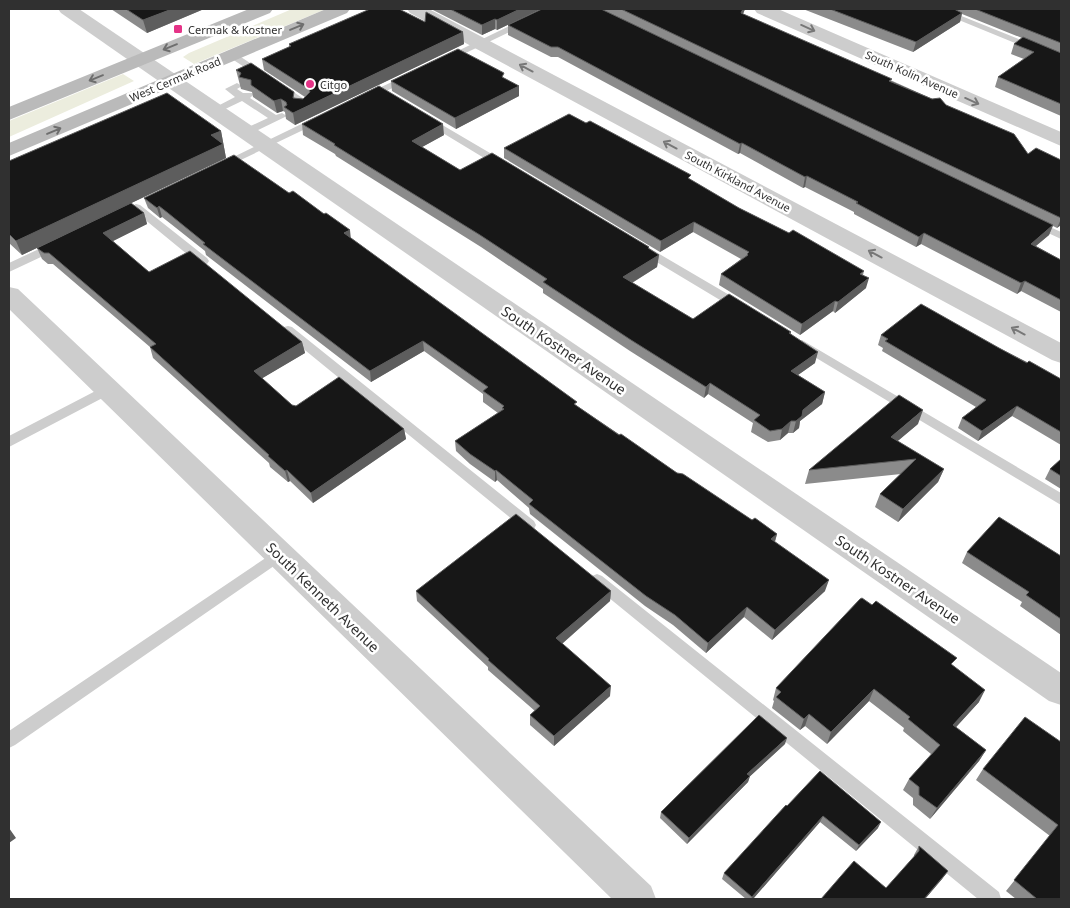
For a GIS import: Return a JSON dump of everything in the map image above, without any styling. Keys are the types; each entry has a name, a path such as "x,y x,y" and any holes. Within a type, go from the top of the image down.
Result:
{"main road":[{"path":"9,114 264,9"},
{"name":"West Cermak Road","path":"9,150 341,9"}],"street":[{"name":"South Kostner Avenue","path":"67,9 1061,691"},
{"name":"South Kirkland Avenue","path":"416,9 1061,354"},
{"name":"South Kolin Avenue","path":"763,9 1061,140"},
{"name":"South Kenneth Avenue","path":"9,295 638,899"}],"lane":[{"path":"436,63 552,9"},
{"path":"937,9 1061,59"},
{"path":"232,55 298,103"},
{"path":"361,99 420,71"},
{"path":"215,168 256,138 275,115 246,96 230,90 237,86"},
{"path":"379,90 396,100"},
{"path":"215,110 246,96"},
{"path":"414,111 516,172"},
{"path":"256,138 325,116"},
{"path":"136,207 213,269"},
{"path":"1026,219 1061,236"},
{"path":"9,268 65,241"},
{"path":"635,244 746,310"},
{"path":"274,319 536,531"},
{"path":"788,336 1061,500"},
{"path":"9,442 107,390"},
{"path":"9,740 280,555"},
{"path":"583,569 992,899"}],"shaded area":[{"path":"292,9 326,9 194,64 183,57 189,53"},
{"path":"123,74 134,81 9,137 9,121"}],"building":[{"path":"126,9 172,9 143,20"},
{"path":"370,9 399,9 425,22 426,12 463,32 293,113 284,107 287,105 286,102 281,99 274,101 251,85 251,80 239,77 241,73 236,70 251,63 294,92 293,98 303,99 310,92 309,89 262,59 291,46 289,44"},
{"path":"450,9 520,9 482,25"},
{"path":"542,9 601,9 1053,225 1031,244 1061,260 1061,300 1025,281 1021,283 924,233 919,237 856,203 858,202 807,176 805,177 742,143 740,144 558,47 551,47 508,25"},
{"path":"621,9 743,9 741,13 892,79 889,81 932,99 940,98 946,105 1014,134 1028,154 1036,148 1061,160 1061,218"},
{"path":"830,9 954,9 962,13 916,42"},
{"path":"975,9 1061,9 1061,43"},
{"path":"1023,37 1061,53 1061,104 998,77 1034,52 1014,44"},
{"path":"458,49 504,73 502,77 519,86 455,118 391,81"},
{"path":"379,86 443,124 412,141 460,170 492,153 649,247 659,255 623,277 693,319 729,294 791,332 789,333 818,352 791,371 825,392 803,410 802,416 796,421 791,421 782,429 770,431 754,420 760,415 710,383 706,387 631,340 543,282 547,279 480,235 302,124"},
{"path":"167,93 221,131 211,135 223,144 16,241 9,234 9,161"},
{"path":"569,114 586,123 590,121 691,175 688,178 739,208 789,233 793,230 864,271 860,274 869,278 838,302 835,301 802,324 721,274 748,255 749,252 694,222 661,241 504,148"},
{"path":"234,155 289,193 293,191 350,230 344,233 577,402 574,404 677,473 683,474 752,520 755,518 777,534 771,539 829,580 775,630 747,607 708,643 675,615 646,596 529,504 533,500 496,470 470,454 455,441 504,409 502,408 504,406 483,391 488,387 423,341 370,371 203,244 205,243 159,206 157,208 144,198"},
{"path":"131,203 144,213 103,233 149,272 190,251 302,342 254,371 292,405 296,406 339,377 404,429 311,493 150,347 156,344 49,253 44,253 37,248"},
{"path":"921,304 1027,363 1029,361 1061,379 1061,432 1017,406 982,431 962,418 986,400 885,341 888,339 881,335"},
{"path":"899,395 923,410 891,437 944,469 903,509 880,494 916,459 809,470"},
{"path":"1061,459 1061,476 1050,469"},
{"path":"516,514 611,591 556,638 611,686 554,736 530,715 540,706 488,660 416,591"},
{"path":"999,517 1061,556 1061,619 1026,595 1029,592 967,552"},
{"path":"862,598 872,605 876,601 957,658 951,664 985,690 953,725 986,750 937,808 919,795 919,787 909,779 940,745 908,719 910,717 874,689 831,732 809,714 804,719 776,697 781,692 776,688"},
{"path":"759,715 787,738 747,774 750,776 689,838 661,812"},
{"path":"1025,717 1061,742 1061,899 1037,899 1014,880 1058,825 983,769"},
{"path":"820,771 881,822 859,845 823,816 752,897 724,873"},
{"path":"919,846 948,871 924,899 821,899 854,861 886,888 919,851"}],"place":[{"name":"Cermak & Kostner","path":"178,29"},
{"name":"Citgo","path":"310,84"}]}
